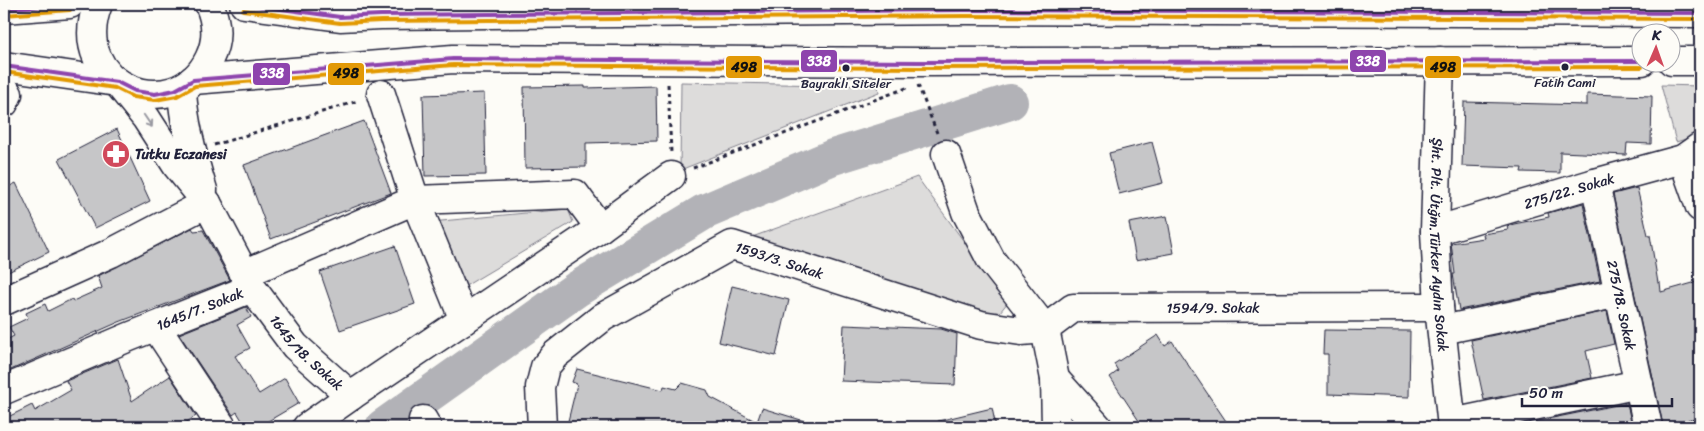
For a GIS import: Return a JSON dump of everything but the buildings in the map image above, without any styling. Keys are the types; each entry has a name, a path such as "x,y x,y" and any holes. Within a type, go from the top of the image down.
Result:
{"street":[{"path":"4,8 14,4"},
{"path":"4,8 70,4"},
{"name":"1645/7. Sokak","path":"4,390 156,327 248,281 207,203 177,166 146,118 118,82 104,70 95,54 91,36 92,18 98,4"},
{"path":"4,302 111,253 207,203 191,151 182,92 205,67 213,50 216,32 213,13 209,4"},
{"path":"244,4 340,17 389,14 965,10 1203,12 1487,8 1700,13"},
{"path":"4,66 118,82 135,91 155,94 175,90 193,80 454,59 920,62 1632,61"},
{"path":"1682,61 1700,60"},
{"name":"Şht. Plt. Ütğm.Türker Aydın Sokak","path":"1440,61 1435,231 1441,318 1452,425"},
{"path":"4,88 8,94 4,103"},
{"path":"381,94 415,200 464,320"},
{"path":"1691,153 1700,207"},
{"name":"275/22. Sokak","path":"1435,231 1691,153"},
{"path":"946,154 966,212 991,260 1045,329 1055,379 1056,427"},
{"path":"351,396 600,228 671,164"},
{"name":"275/18. Sokak","path":"1595,183 1648,427"},
{"path":"248,281 415,200 575,194 600,228"},
{"name":"1593/3. Sokak","path":"542,427 540,387 544,367 555,355 603,317 732,245 981,325 1021,331 1045,329"},
{"name":"1645/18. Sokak","path":"248,281 295,346 351,396 307,427"},
{"name":"1594/9. Sokak","path":"1045,329 1073,308 1441,318 1619,293"},
{"path":"156,327 214,424"},
{"path":"1055,379 1098,427"},
{"path":"1452,425 1639,384"}],"path":[{"path":"668,60 671,164 917,84 946,154"},
{"path":"191,151 381,94"}],"shaded area":[{"path":"681,82 878,86 879,92 680,170"},
{"path":"1661,85 1700,86 1700,130 1689,138 1676,142"},
{"path":"917,177 1008,302 996,317 744,240"},
{"path":"568,209 573,222 457,291 431,222"}],"waterway":[{"path":"383,427 577,289 704,212 833,157 1010,102"}],"transit line":[{"name":"338","path":"4,9 70,4"},
{"name":"338","path":"244,4 340,17 381,15 965,10 1700,13"},
{"name":"498","path":"4,15 70,10"},
{"name":"498","path":"243,10 340,23 381,21 965,16 1700,19"},
{"name":"338","path":"4,66 117,82 135,91 155,94 175,90 193,80 453,59 920,62 1632,61"},
{"name":"498","path":"4,72 115,88 133,97 155,100 177,96 195,86 453,65 920,68 1632,67"}],"place":[{"name":"Fatih Cami","path":"1565,67"},
{"name":"Bayraklı Siteler","path":"846,68"},
{"name":"Tutku Eczanesi","path":"116,154"}]}
